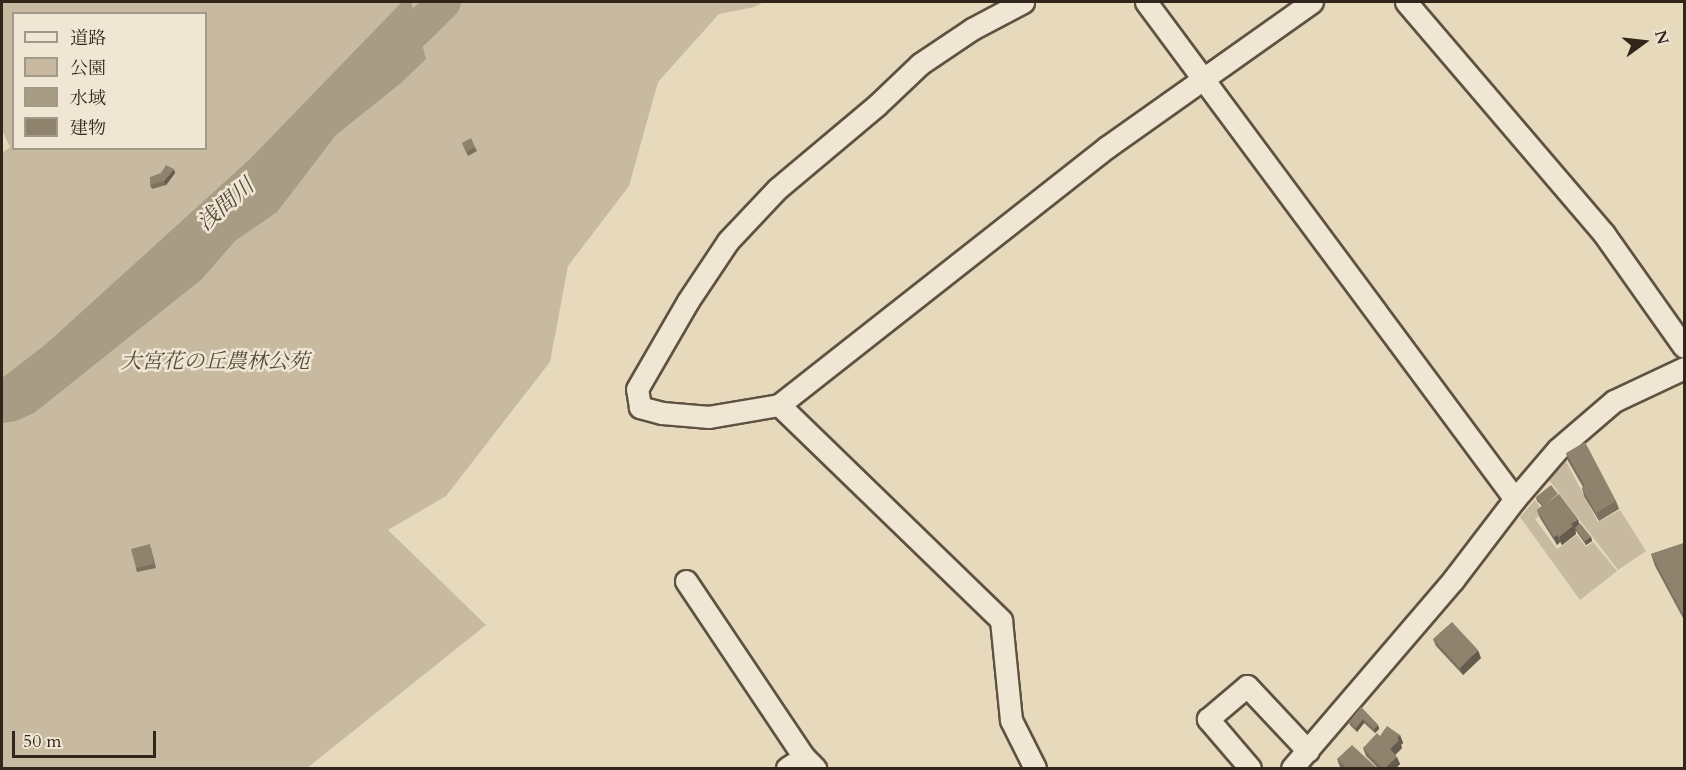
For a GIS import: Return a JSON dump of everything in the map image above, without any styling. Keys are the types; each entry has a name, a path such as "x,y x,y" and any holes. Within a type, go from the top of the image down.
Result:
{"street":[{"path":"1023,2 972,28 920,64 877,105 777,189 728,241 688,301 637,389 640,407 662,413 709,417 779,405 1107,147 1312,2"},
{"path":"1146,2 1515,500"},
{"path":"1406,2 1604,234 1684,347"},
{"path":"1292,768 1453,580 1558,449 1614,401 1684,368"},
{"path":"779,405 1001,620 1011,720 1035,768"},
{"path":"686,580 802,765"},
{"path":"1250,768 1208,719 1248,686 1308,751"}],"green space":[{"name":"大宮花の丘農林公苑","path":"2,2 764,2 754,7 719,14 658,82 629,186 568,266 550,362 446,496 388,530 486,625 307,768 2,768 2,153 10,147 2,130"},
{"path":"1566,461 1598,522 1620,510 1646,551 1618,570 1549,480"},
{"path":"1535,500 1544,512 1535,519 1557,549 1577,535 1586,547 1593,542 1617,571 1580,600 1520,517"}],"water":[{"path":"402,2 411,2 426,59 401,83 336,135 277,212 235,241 202,279 34,413 16,421 2,423 2,378 45,345 250,159"}],"building":[{"path":"471,138 475,147 466,152 462,143"},
{"path":"166,165 174,169 164,181 150,185 150,177 161,173"},
{"path":"1585,442 1616,501 1596,513 1582,488 1585,486 1566,453"},
{"path":"1551,485 1558,494 1543,506 1536,497"},
{"path":"1559,494 1578,519 1559,537 1557,535 1554,537 1537,510"},
{"path":"1580,523 1591,537 1585,541 1575,528"},
{"path":"1684,543 1684,616 1651,554"},
{"path":"150,544 154,564 136,568 131,549"},
{"path":"1452,622 1478,650 1460,668 1433,639"},
{"path":"1361,707 1378,725 1374,729 1363,719 1356,728 1349,722"},
{"path":"1387,726 1400,735 1397,738 1399,740 1390,749 1397,757 1382,768 1363,748 1377,733 1380,736"},
{"path":"1352,745 1377,768 1347,768 1337,759"}],"waterway":[{"name":"浅間川","path":"384,61 444,2"}]}
